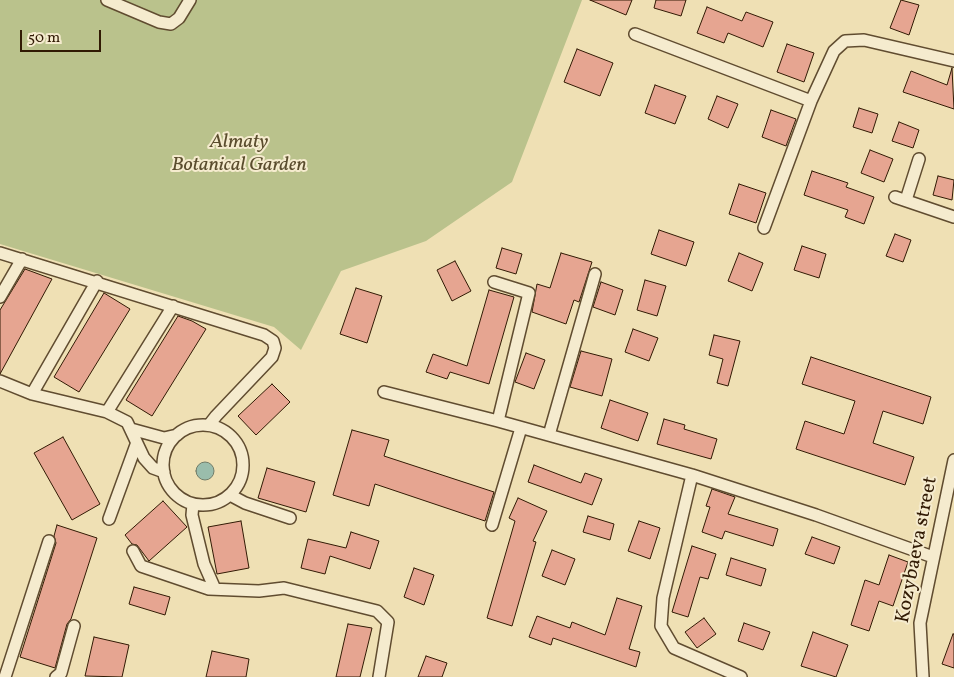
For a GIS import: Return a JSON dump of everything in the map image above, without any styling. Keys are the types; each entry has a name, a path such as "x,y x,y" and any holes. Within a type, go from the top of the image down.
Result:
{"street":[{"path":"107,0 159,22 171,24 180,18 190,0"},
{"path":"635,34 811,101"},
{"path":"764,228 811,101 834,51 845,41 864,40 954,61"},
{"path":"919,158 901,199 954,216"},
{"path":"0,253 264,335 273,342 275,348 272,357 216,416 210,426"},
{"path":"0,297 22,260"},
{"path":"549,435 595,274"},
{"path":"32,394 97,282"},
{"path":"494,282 529,293 498,421"},
{"path":"107,412 173,306"},
{"path":"0,381 32,394 107,412 127,422 132,429 136,445 153,468 164,472"},
{"path":"384,392 498,421 692,475 816,515 933,557"},
{"path":"132,429 164,438 176,435 192,426 210,426 223,430 231,437 242,456 240,478 230,495 217,502 193,504 174,492 164,472 165,452 176,435"},
{"path":"492,526 521,428"},
{"path":"109,519 136,445"},
{"name":"Kozybaeva street","path":"923,677 920,622 933,557 950,504 954,460"},
{"path":"692,475 663,598 661,626 674,648 741,677"},
{"path":"230,495 245,503 290,518"},
{"path":"193,504 192,514 204,564 215,589"},
{"path":"5,677 49,541"},
{"path":"133,551 141,566 215,589 259,592 284,588 377,611 388,622 379,677"},
{"path":"56,677 61,673 74,626"}],"green space":[{"name":"Almaty Botanical Garden","path":"0,0 582,0 512,182 426,241 341,271 301,350 274,327 0,244"}],"shaded area":[{"path":"205,462 211,465 214,471 211,477 205,480 199,477 196,471 199,465"}],"building":[{"path":"590,0 632,0 626,15"},
{"path":"656,0 686,0 681,16 654,8"},
{"path":"901,0 919,5 909,35 890,28"},
{"path":"707,7 742,21 746,12 773,22 763,47 728,33 724,43 697,33"},
{"path":"787,44 814,53 804,82 777,72"},
{"path":"577,49 613,63 600,96 564,82"},
{"path":"952,68 954,109 903,92 911,71 947,85"},
{"path":"655,85 686,96 675,124 645,113"},
{"path":"717,96 738,104 728,128 708,119"},
{"path":"859,108 878,114 872,133 853,127"},
{"path":"771,110 796,119 786,146 762,137"},
{"path":"899,122 919,130 913,148 892,141"},
{"path":"870,150 893,159 884,182 861,173"},
{"path":"812,171 848,183 846,187 874,197 864,224 845,217 848,210 804,195"},
{"path":"938,176 954,180 952,200 933,195"},
{"path":"739,184 766,193 756,223 729,214"},
{"path":"659,230 694,242 686,266 651,254"},
{"path":"895,234 911,240 903,262 886,256"},
{"path":"802,246 826,254 819,278 794,270"},
{"path":"502,248 522,254 516,274 496,268"},
{"path":"561,253 592,262 579,302 574,300 566,324 532,312 537,284 550,288"},
{"path":"739,253 763,263 752,291 728,281"},
{"path":"455,261 471,291 452,301 437,270"},
{"path":"25,269 52,279 0,374 0,310"},
{"path":"645,280 666,286 657,316 637,310"},
{"path":"601,282 623,290 615,315 593,307"},
{"path":"356,288 382,296 367,343 340,334"},
{"path":"489,290 514,297 489,384 450,372 447,379 426,372 433,354 467,366"},
{"path":"104,293 130,309 79,392 54,377"},
{"path":"178,316 206,329 152,416 126,400"},
{"path":"633,329 658,338 649,361 625,352"},
{"path":"714,335 740,341 728,386 717,383 723,359 709,355"},
{"path":"581,351 612,359 602,396 570,387"},
{"path":"526,353 545,360 534,389 515,382"},
{"path":"811,357 931,397 923,424 883,411 873,443 914,457 905,485 796,449 805,421 844,434 855,401 802,384"},
{"path":"272,384 290,402 256,435 238,416"},
{"path":"610,400 648,413 638,441 601,428"},
{"path":"664,419 685,425 684,429 717,439 711,459 657,444"},
{"path":"352,430 389,440 384,456 494,492 485,521 375,484 369,506 333,495"},
{"path":"63,437 100,504 72,520 34,453"},
{"path":"534,465 581,483 585,473 602,479 592,505 528,482"},
{"path":"267,468 315,482 306,512 258,498"},
{"path":"712,489 735,497 728,514 778,529 773,546 725,531 722,539 702,532 710,507 706,506"},
{"path":"518,498 547,511 533,541 536,542 512,626 487,618 515,521 509,518"},
{"path":"163,501 187,527 149,561 137,545 132,544 125,535"},
{"path":"588,516 614,524 610,540 583,532"},
{"path":"241,521 249,568 217,574 208,527"},
{"path":"639,521 660,528 650,559 628,551"},
{"path":"57,525 97,538 71,619 67,624 55,668 20,657 56,543 54,536"},
{"path":"351,532 379,541 370,569 330,556 325,574 301,568 308,539 346,548"},
{"path":"812,537 840,547 834,564 805,554"},
{"path":"692,546 716,554 708,579 700,577 688,617 672,612"},
{"path":"552,550 575,559 565,585 542,576"},
{"path":"889,555 908,562 893,606 879,601 869,631 851,625 865,580 879,585"},
{"path":"731,558 766,569 761,586 726,575"},
{"path":"414,568 434,575 424,605 404,597"},
{"path":"134,587 170,597 165,615 129,604"},
{"path":"617,598 642,606 629,649 640,652 636,667 553,638 551,645 529,637 537,616 570,628 572,622 605,635"},
{"path":"704,618 716,634 697,648 685,632"},
{"path":"744,623 770,632 763,650 738,641"},
{"path":"348,624 372,628 360,677 336,677"},
{"path":"813,632 848,645 836,677 801,666"},
{"path":"954,634 954,668 942,664"},
{"path":"94,637 129,645 122,677 85,676"},
{"path":"212,651 249,659 246,677 206,677"},
{"path":"426,656 447,663 442,677 418,677"}]}
